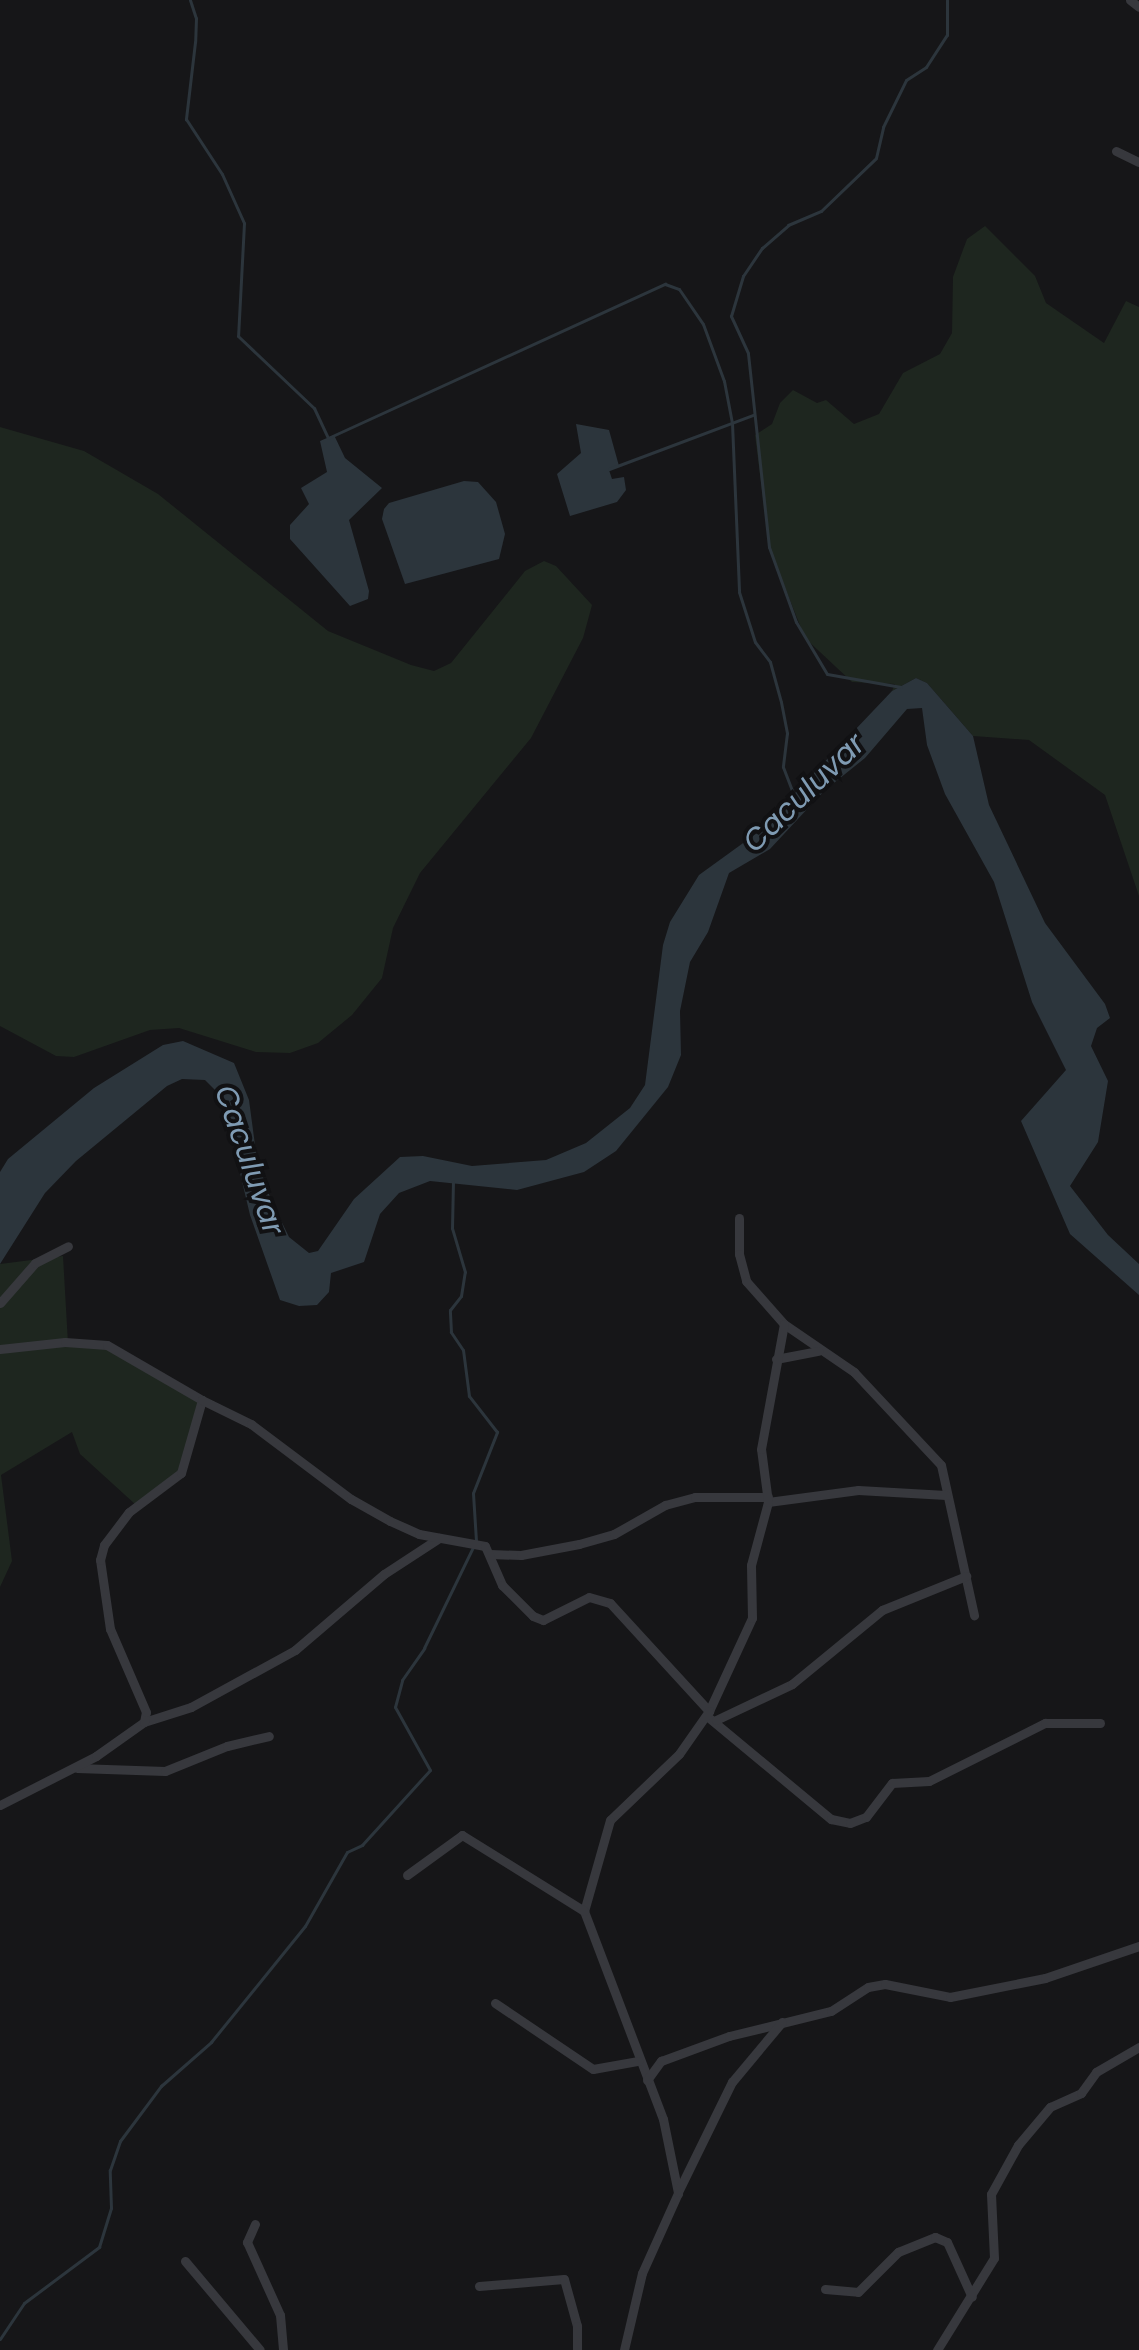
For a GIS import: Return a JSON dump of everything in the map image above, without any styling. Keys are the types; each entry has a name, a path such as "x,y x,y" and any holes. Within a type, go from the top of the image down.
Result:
{"street":[{"path":"1130,0 1139,7"},
{"path":"1116,151 1139,162"},
{"path":"739,1218 741,1271 784,1324 818,1351 854,1372 892,1407 941,1465 974,1615"},
{"path":"0,1303 35,1263 68,1246"},
{"path":"678,2193 663,2119 638,2061 584,1911 610,1820 711,1716 749,1626 751,1565 768,1499 761,1449 784,1324"},
{"path":"0,1349 65,1342 107,1345 202,1400 251,1424 351,1499 390,1521 439,1538 476,1541 490,1554 502,1585 543,1620 589,1597 610,1603 711,1716 831,1819 850,1823 866,1817 892,1783 929,1781 1045,1723 1100,1723"},
{"path":"776,1359 818,1351"},
{"path":"144,1722 146,1712 110,1629 100,1560 104,1545 129,1512 181,1473 202,1400"},
{"path":"490,1554 521,1555 579,1544 614,1534 665,1505 695,1497 768,1499 858,1490 946,1495"},
{"path":"0,1805 74,1768 144,1722 191,1707 295,1650 384,1574 439,1538"},
{"path":"711,1716 792,1684 882,1610 966,1576"},
{"path":"74,1768 165,1771 227,1746 269,1736"},
{"path":"407,1875 462,1835 584,1911"},
{"path":"647,2080 661,2061 782,2022 831,2011 868,1987 885,1984 950,1997 1045,1978 1139,1946"},
{"path":"495,2003 593,2069 638,2061"},
{"path":"624,2350 642,2273 678,2193 737,2075 782,2022"},
{"path":"937,2350 994,2258 991,2194 1018,2145 1050,2107 1081,2093 1096,2072 1139,2047"},
{"path":"255,2224 247,2242 280,2315 283,2350"},
{"path":"825,2289 858,2292 898,2252 935,2237 947,2242 972,2297"},
{"path":"185,2261 260,2350"},
{"path":"479,2286 564,2279 577,2326 577,2350"}],"shaded area":[{"path":"985,226 1035,276 1046,303 1104,343 1126,301 1139,307 1139,896 1105,795 1029,740 973,736 927,683 916,678 892,691 895,684 852,682 805,638 769,547 755,435 772,424 780,403 793,390 817,403 826,400 854,424 879,414 903,373 940,354 952,333 953,277 967,239"},
{"path":"0,427 84,451 158,494 328,631 411,665 434,671 451,663 525,571 544,561 556,566 592,605 583,638 531,738 420,873 393,928 382,978 352,1015 318,1043 290,1053 256,1052 179,1028 150,1030 74,1057 56,1056 0,1026"},
{"path":"63,1256 68,1343 101,1344 202,1400 181,1473 136,1505 80,1454 72,1432 1,1475 12,1561 0,1587 0,1264"}],"water":[{"path":"576,424 609,430 619,466 609,470 612,479 624,477 626,490 617,502 570,516 557,474 581,453"},
{"path":"334,435 345,458 382,488 349,520 369,591 368,599 350,606 290,539 290,525 309,504 301,488 327,472 320,441"},
{"path":"464,481 478,482 496,502 505,534 499,559 405,584 382,519 384,509 389,503"},
{"name":"Caculuvar","path":"916,678 927,683 973,736 989,805 1045,923 1105,1004 1110,1018 1097,1028 1091,1046 1108,1081 1098,1142 1070,1186 1108,1235 1139,1264 1139,1295 1070,1234 1021,1121 1066,1070 1032,1002 994,882 945,794 927,745 922,708 907,709 865,758 824,791 770,849 729,873 708,932 690,962 680,1011 681,1055 668,1087 616,1151 584,1172 517,1190 430,1181 399,1193 380,1214 364,1262 331,1273 329,1292 317,1305 299,1306 280,1300 250,1215 222,1097 205,1080 182,1079 167,1086 76,1161 45,1193 0,1264 0,1172 8,1159 94,1088 163,1045 183,1041 234,1063 249,1100 257,1160 271,1200 289,1237 309,1253 318,1251 354,1199 400,1157 423,1156 472,1166 546,1160 586,1143 630,1108 645,1085 663,945 670,922 699,875 757,833 892,691"}],"waterway":[{"name":"Caculuvar","path":"190,0 196,18 186,119 222,174 244,223 238,336 314,408 328,438 665,284 679,289 703,324 724,381 732,423 739,592 755,642 770,662 781,702 787,733 783,767 794,795"},
{"path":"901,687 827,674 796,622 769,547 748,353 731,316 743,276 762,248 788,225 821,211 876,158 883,127 906,80 926,67 947,35 947,0"},
{"path":"609,469 753,415"},
{"path":"0,2339 24,2303 99,2247 111,2208 110,2170 120,2141 161,2086 211,2042 305,1926 347,1852 362,1845 430,1770 395,1707 402,1680 424,1648 476,1541 473,1493 497,1432 469,1396 463,1350 451,1332 450,1310 461,1296 465,1272 452,1228 453,1181"}]}
